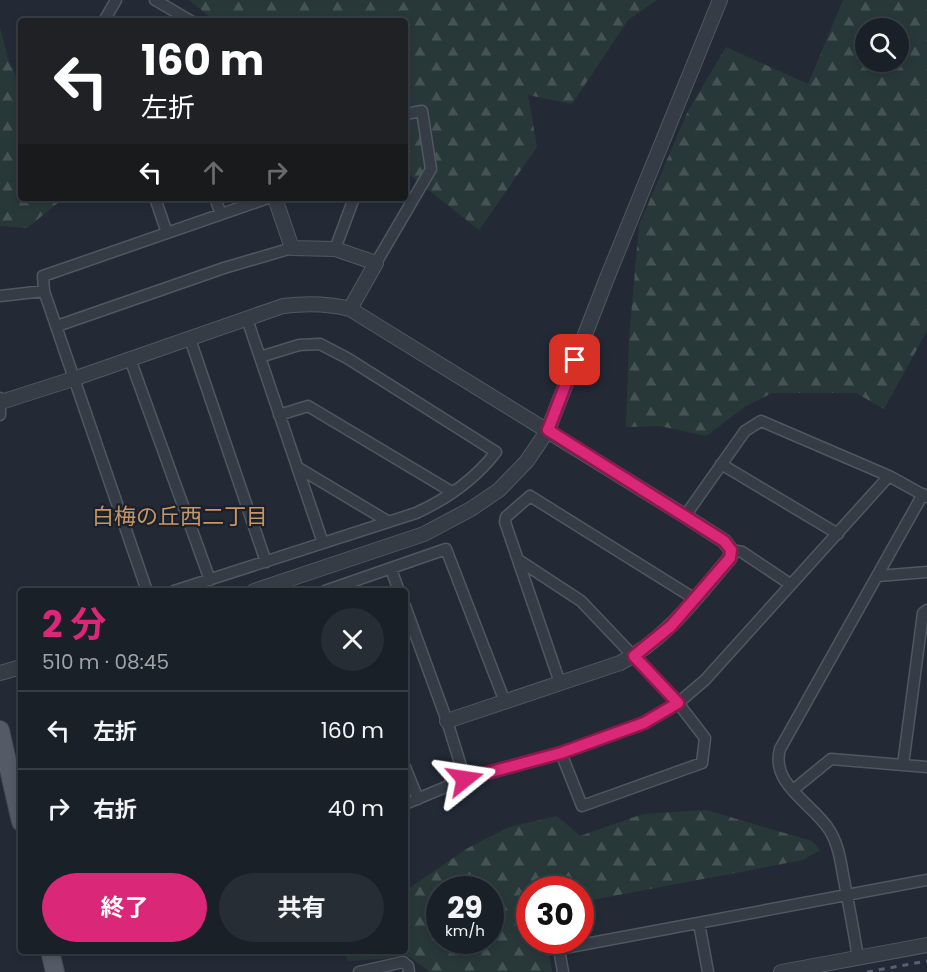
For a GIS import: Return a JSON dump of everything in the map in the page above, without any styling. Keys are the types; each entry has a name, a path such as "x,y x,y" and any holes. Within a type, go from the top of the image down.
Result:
{"main road":[{"path":"0,730 18,809"},
{"path":"51,954 55,972"}],"street":[{"path":"106,18 116,0"},
{"path":"155,0 186,18"},
{"path":"263,588 424,534 471,509 499,490 527,461 548,430 720,0"},
{"path":"350,309 430,169 422,111 408,113"},
{"path":"156,201 167,233"},
{"path":"216,201 221,214"},
{"path":"146,588 73,379 44,291 43,276 259,201"},
{"path":"276,201 292,248"},
{"path":"335,249 353,201"},
{"path":"57,326 224,268 292,248 335,249 376,263"},
{"path":"0,297 44,291"},
{"path":"0,405 283,306 307,303 330,304 350,309 685,516 724,541 731,550 742,552 790,584"},
{"path":"247,319 323,543"},
{"path":"189,339 266,562"},
{"path":"184,588 389,522 437,503 483,468 496,453 347,358 320,344 299,345 260,357"},
{"path":"130,359 210,580"},
{"path":"279,415 309,406 452,492"},
{"path":"685,516 745,430 761,421 889,476 925,496 780,749 777,759 779,771 793,790 821,817 831,833 838,852 858,958"},
{"path":"721,464 838,534"},
{"path":"297,467 389,522"},
{"path":"408,803 465,779 561,753 644,723 678,703 705,680 889,476"},
{"path":"560,683 505,522 506,517 530,496 695,599"},
{"path":"338,588 446,549 505,702"},
{"path":"447,721 620,663 634,656 671,626 730,558 731,550"},
{"path":"520,561 582,601 678,703 705,738 702,763 582,806 561,753"},
{"path":"392,569 398,588"},
{"path":"878,576 927,572"},
{"path":"903,765 923,613 927,610"},
{"path":"408,614 447,721 465,779"},
{"path":"0,673 18,667"},
{"path":"793,790 831,759 927,767"},
{"path":"408,774 418,799"},
{"path":"563,972 559,949 927,880"},
{"path":"699,923 708,972"},
{"path":"781,972 927,945"},
{"path":"359,972 403,962 408,966 409,972"}],"green space":[{"path":"189,0 657,0 628,20 572,104 528,95 537,147 479,230 408,173 408,18 211,18"},
{"path":"843,0 927,0 927,331 884,409 856,393 772,393 746,406 706,436 660,426 626,427 629,339 639,225 688,111 726,47 808,84"},
{"path":"0,28 8,58 18,81 18,201 60,201 27,228 0,226"},
{"path":"706,810 812,841 820,850 803,860 594,900 594,876 516,876 516,954 549,954 552,972 430,972 410,957 348,961 344,954 408,954 408,889 426,877 426,954 504,954 504,876 427,876 468,848 509,827 557,816 580,836 643,814"}],"railway":[{"path":"867,972 927,961"}],"district":[{"name":"白梅の丘西二丁目","path":"180,516"}],"route":[{"path":"465,779 561,753 644,723 678,703 634,656 671,626 730,558 731,550 724,541 548,430 575,360"}]}
